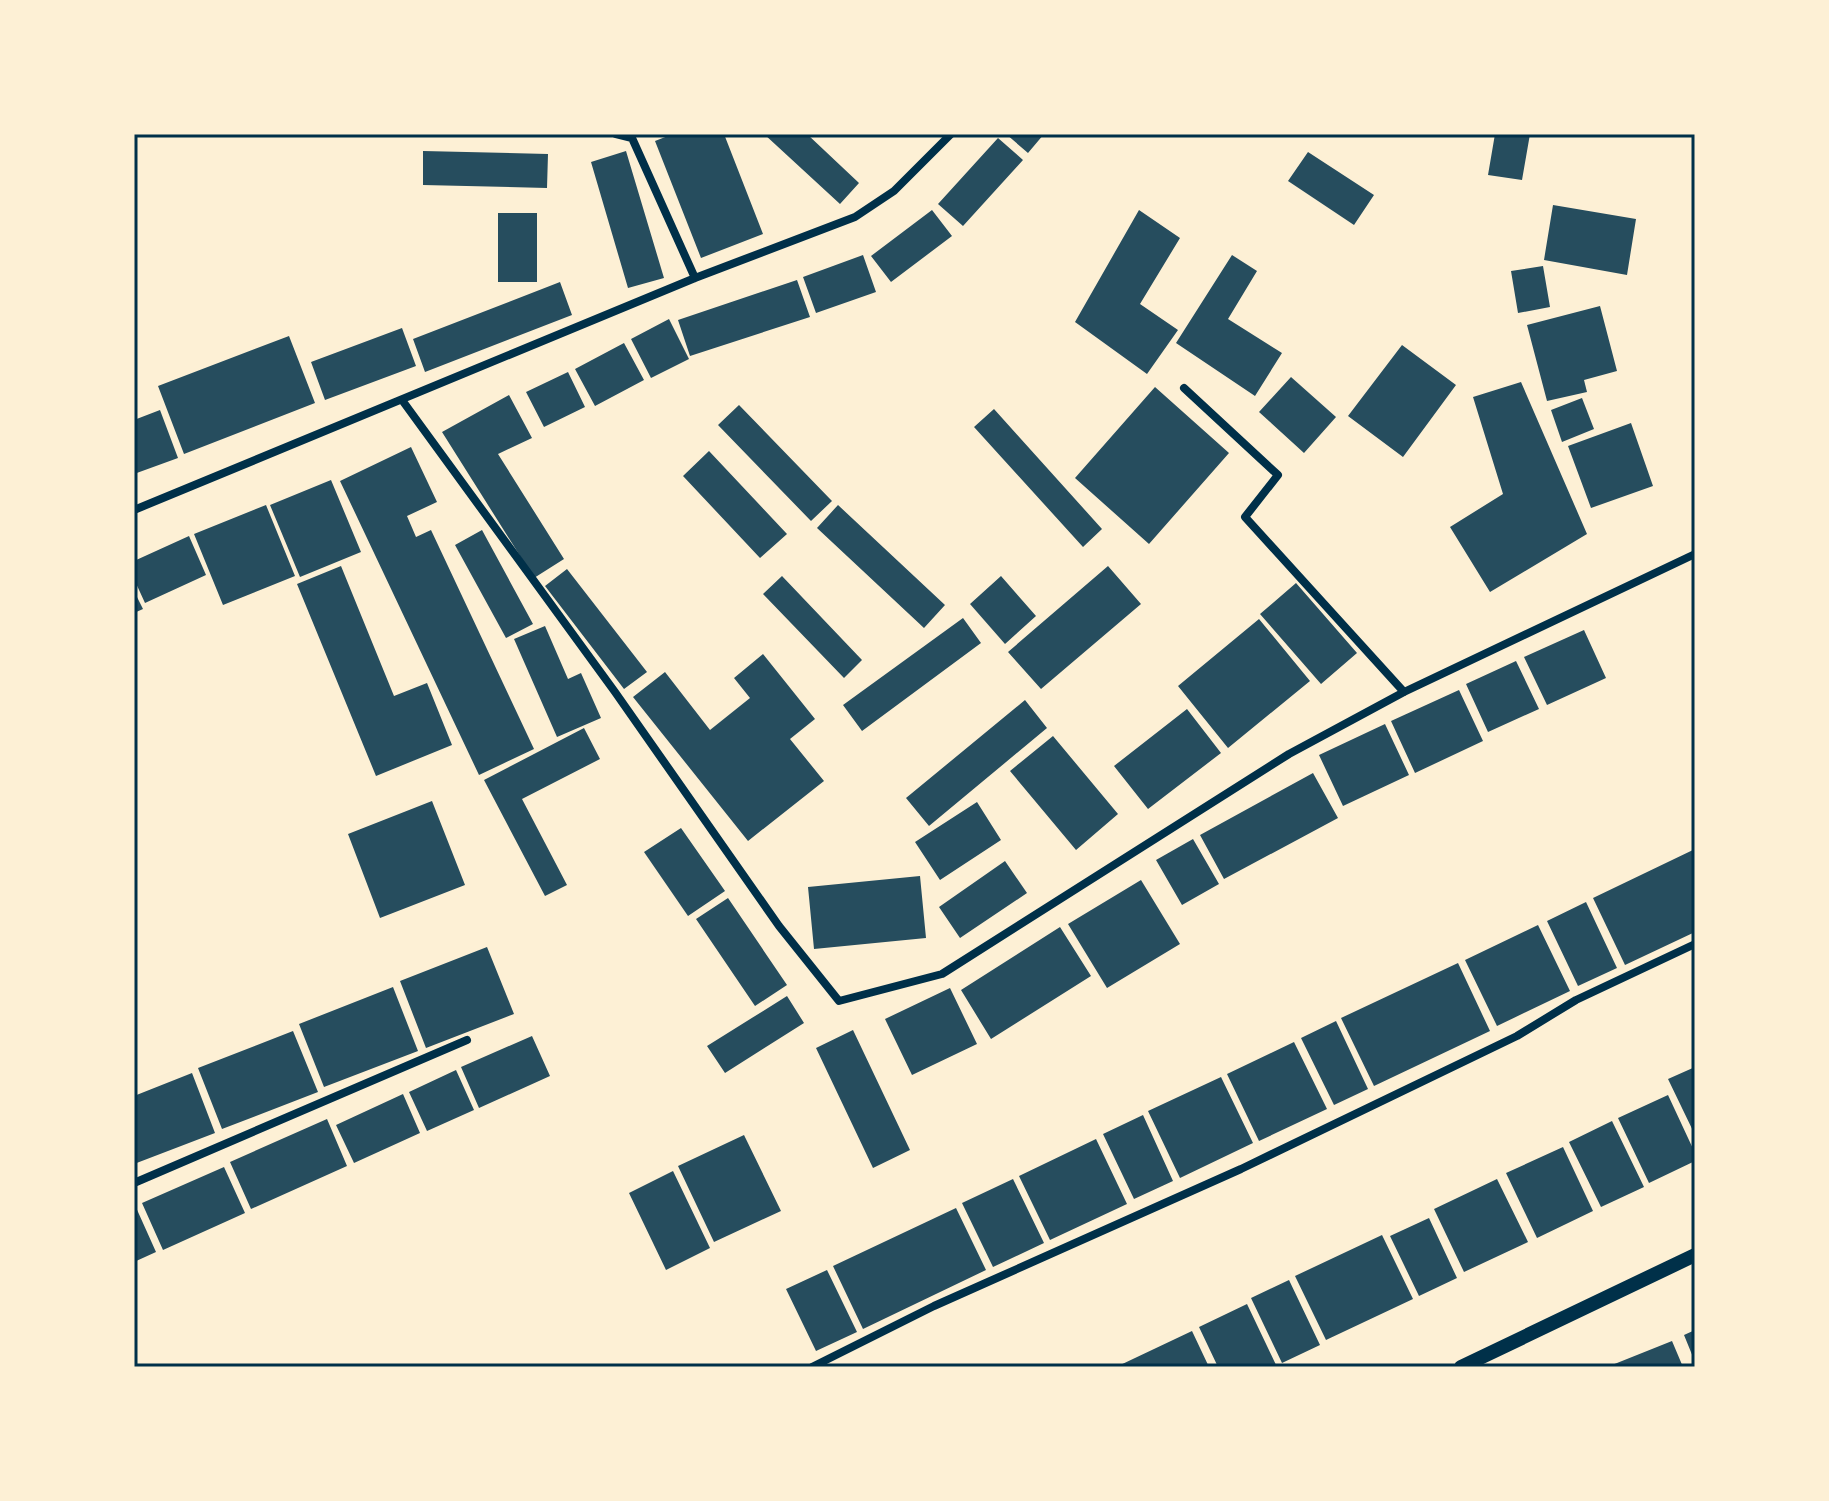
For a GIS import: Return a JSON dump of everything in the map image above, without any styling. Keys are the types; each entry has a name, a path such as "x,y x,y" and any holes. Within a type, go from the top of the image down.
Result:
{"street":[{"path":"616,134 632,138 695,278"},
{"path":"134,510 695,278 855,217 894,191 951,134"},
{"path":"1184,388 1278,475 1245,517 1404,692"},
{"path":"402,400 615,692 779,926 839,1001 942,974 1289,754 1404,692 1695,554"},
{"path":"812,1367 934,1306 1282,1149 1517,1036 1576,1000 1695,944"},
{"path":"134,1183 467,1040"},
{"path":"1461,1367 1695,1255"}],"building":[{"path":"673,134 724,134 763,234 701,258 655,141"},
{"path":"764,134 807,134 859,183 840,204"},
{"path":"1006,134 1044,134 1028,153"},
{"path":"1495,134 1530,134 1522,180 1488,175"},
{"path":"998,138 1023,160 963,226 938,204"},
{"path":"423,151 548,154 547,188 423,185"},
{"path":"626,151 664,278 628,288 591,162"},
{"path":"1308,152 1374,195 1354,225 1288,181"},
{"path":"1553,205 1636,219 1627,275 1544,260"},
{"path":"932,210 952,236 891,282 871,256"},
{"path":"1139,210 1180,238 1140,304 1178,330 1147,374 1075,322"},
{"path":"498,213 537,213 537,282 498,282"},
{"path":"863,255 876,292 816,313 803,277"},
{"path":"1232,255 1257,271 1228,319 1282,353 1255,396 1176,343"},
{"path":"1543,266 1550,307 1518,313 1511,271"},
{"path":"797,280 810,317 690,356 678,320"},
{"path":"560,282 572,315 425,372 413,339"},
{"path":"1600,306 1617,371 1584,380 1587,392 1547,401 1527,325"},
{"path":"669,319 689,359 651,378 631,339"},
{"path":"402,328 416,366 325,400 311,362"},
{"path":"289,336 315,403 184,454 158,386"},
{"path":"624,343 644,380 595,406 575,369"},
{"path":"1402,345 1456,385 1403,457 1348,416"},
{"path":"568,372 585,407 544,427 526,392"},
{"path":"1291,377 1336,417 1304,453 1259,412"},
{"path":"1521,382 1587,534 1490,592 1450,527 1503,494 1473,397"},
{"path":"1155,387 1229,453 1149,544 1075,478"},
{"path":"509,395 532,438 498,454 564,559 534,578 442,432"},
{"path":"1582,398 1594,429 1562,442 1551,410"},
{"path":"739,405 832,501 811,521 718,425"},
{"path":"994,409 1102,529 1083,547 974,427"},
{"path":"160,410 178,458 134,474 134,420"},
{"path":"1631,423 1653,486 1591,508 1568,446"},
{"path":"411,447 437,502 407,516 416,537 431,530 534,749 479,775 340,481"},
{"path":"709,451 787,534 760,558 683,476"},
{"path":"331,480 361,552 300,577 270,505"},
{"path":"266,505 295,576 223,605 194,534"},
{"path":"838,505 945,605 924,628 817,528"},
{"path":"482,530 533,624 506,638 455,545"},
{"path":"189,536 206,575 145,603 134,579 134,561"},
{"path":"341,566 394,696 427,683 452,745 376,776 297,584"},
{"path":"1108,566 1141,604 1041,689 1008,652"},
{"path":"567,569 647,672 624,689 545,586"},
{"path":"782,576 862,660 844,678 763,594"},
{"path":"1001,576 1036,616 1005,644 970,604"},
{"path":"1296,583 1357,653 1321,684 1260,614"},
{"path":"134,591 143,609 134,613"},
{"path":"963,618 981,643 862,731 843,705"},
{"path":"1259,619 1310,681 1228,748 1178,686"},
{"path":"545,626 568,679 581,673 601,718 557,737 514,639"},
{"path":"1584,630 1606,678 1547,705 1524,657"},
{"path":"763,654 815,719 790,739 824,781 748,841 633,697 665,672 710,730 750,698 734,678"},
{"path":"1516,661 1539,709 1488,732 1466,684"},
{"path":"1459,690 1483,741 1415,773 1391,721"},
{"path":"1025,700 1047,728 929,826 906,798"},
{"path":"1187,709 1221,753 1148,809 1114,766"},
{"path":"1385,724 1409,775 1343,806 1319,755"},
{"path":"584,728 600,759 522,799 567,885 545,896 484,780"},
{"path":"1053,736 1118,814 1076,850 1010,771"},
{"path":"1313,773 1338,818 1224,879 1200,835"},
{"path":"432,801 465,885 380,918 348,834"},
{"path":"977,802 1001,840 940,880 915,842"},
{"path":"681,828 725,891 688,916 644,852"},
{"path":"1193,839 1219,884 1182,905 1156,860"},
{"path":"1695,849 1695,932 1625,965 1593,898"},
{"path":"1005,861 1027,893 960,938 939,907"},
{"path":"920,876 926,938 814,949 808,887"},
{"path":"1141,880 1180,944 1107,988 1068,924"},
{"path":"728,898 787,985 755,1006 696,919"},
{"path":"1586,902 1617,968 1578,986 1547,921"},
{"path":"1538,925 1570,991 1497,1026 1465,960"},
{"path":"1060,927 1091,976 991,1039 961,990"},
{"path":"487,947 514,1014 426,1048 400,981"},
{"path":"1458,963 1490,1031 1374,1086 1341,1018"},
{"path":"393,987 418,1051 324,1087 299,1024"},
{"path":"950,988 977,1044 912,1075 885,1019"},
{"path":"787,996 804,1023 725,1073 707,1046"},
{"path":"1336,1021 1368,1089 1334,1105 1301,1038"},
{"path":"853,1030 910,1150 873,1168 816,1048"},
{"path":"293,1031 318,1092 222,1129 198,1068"},
{"path":"532,1036 550,1076 479,1108 461,1067"},
{"path":"1294,1042 1327,1109 1259,1141 1227,1074"},
{"path":"1695,1067 1695,1135 1668,1079"},
{"path":"456,1070 474,1110 427,1131 409,1092"},
{"path":"192,1073 215,1133 134,1164 134,1096"},
{"path":"1221,1077 1253,1143 1180,1178 1148,1111"},
{"path":"403,1094 420,1133 354,1163 336,1125"},
{"path":"1668,1095 1695,1153 1695,1161 1649,1183 1618,1118"},
{"path":"1143,1115 1173,1181 1134,1199 1103,1134"},
{"path":"327,1119 347,1166 251,1209 230,1162"},
{"path":"1612,1121 1644,1187 1601,1207 1569,1142"},
{"path":"744,1135 781,1211 714,1242 678,1166"},
{"path":"1096,1139 1127,1204 1050,1240 1019,1176"},
{"path":"1563,1147 1593,1211 1537,1238 1506,1173"},
{"path":"224,1167 245,1213 163,1250 142,1203"},
{"path":"673,1171 710,1248 666,1270 629,1193"},
{"path":"1013,1179 1044,1243 993,1267 962,1203"},
{"path":"1497,1179 1528,1242 1464,1272 1434,1209"},
{"path":"134,1203 156,1252 134,1262"},
{"path":"956,1208 986,1270 863,1329 833,1266"},
{"path":"1429,1218 1457,1278 1419,1296 1390,1236"},
{"path":"1382,1235 1413,1299 1326,1340 1295,1276"},
{"path":"827,1270 857,1332 816,1351 786,1289"},
{"path":"1289,1280 1320,1345 1282,1363 1251,1298"},
{"path":"1247,1304 1277,1367 1218,1367 1199,1327"},
{"path":"1695,1330 1695,1362 1684,1335"},
{"path":"1192,1331 1209,1367 1116,1367"},
{"path":"1672,1341 1683,1367 1607,1367"}]}
